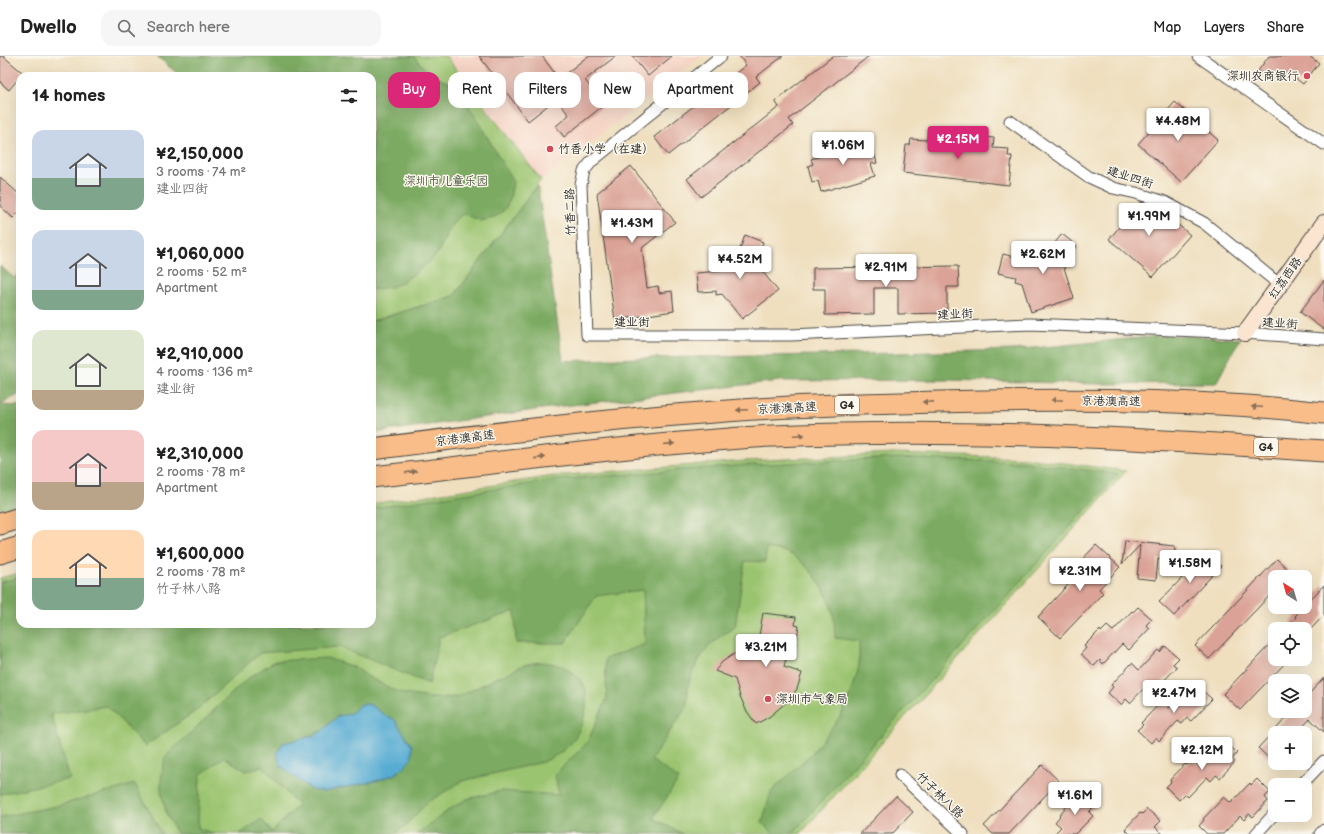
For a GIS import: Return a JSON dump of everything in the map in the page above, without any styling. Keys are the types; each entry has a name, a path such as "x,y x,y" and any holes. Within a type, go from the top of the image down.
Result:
{"highway":[{"name":"京港澳高速","path":"376,449 594,422 815,406 931,402 1118,400 1281,408 1324,413"},
{"path":"1281,408 1324,410"},
{"name":"G4","path":"376,477 635,447 770,436 876,433 1110,438 1324,451"},
{"path":"1209,443 1324,464"},
{"path":"0,524 16,519"},
{"path":"0,553 16,548"}],"main road":[{"name":"红荔西路","path":"1245,333 1324,223"}],"street":[{"name":"竹香二路","path":"587,335 581,185 584,171 602,152 721,56"},
{"path":"1198,56 1324,144"},
{"name":"建业四街","path":"1010,121 1089,177 1113,188 1165,202 1204,224 1280,285"},
{"name":"建业街","path":"587,335 791,335 1030,324 1245,333 1324,339"},
{"path":"1308,778 1324,761"},
{"name":"竹子林八路","path":"900,775 963,834"},
{"path":"1256,834 1268,821"},
{"path":"1320,834 1324,830"}],"shaded area":[{"name":"竹香小学（在建）","path":"446,56 702,56 681,72 653,72 653,94 645,100 645,72 589,72 589,108 634,108 541,180 486,108 506,108 506,72 458,72"}],"green space":[{"name":"深圳市儿童乐园","path":"157,56 446,56 458,72 448,72 448,108 486,108 541,180 454,296 376,320 376,72 175,72"},
{"name":"深圳市儿童乐园","path":"157,56 414,56 423,67 430,72 388,72 388,108 440,108 440,78 448,82 448,108 470,108 513,181 510,199 507,206 501,213 493,218 481,221 465,214 460,217 451,226 436,255 429,262 399,284 376,289 376,72 175,72"},
{"path":"537,186 563,361 1012,350 1170,335 1240,339 1216,383 1099,384 949,380 779,381 563,406 376,432 376,320 454,296"},
{"path":"0,266 14,278 16,276 16,396 0,404"},
{"path":"0,405 16,406 16,506 0,510"},
{"path":"892,454 1025,458 1126,471 800,834 0,834 0,578 16,574 16,628 376,628 376,503 554,476 745,461"},
{"path":"892,458 1025,462 1118,474 792,834 774,834 762,823 771,792 812,753 841,715 852,691 859,666 859,641 835,638 834,620 830,602 822,586 804,564 788,553 767,548 765,562 745,561 735,627 722,635 709,646 699,660 692,673 688,687 687,706 651,760 679,779 653,818 683,834 417,834 450,809 467,799 501,791 559,795 555,774 587,743 607,698 605,659 645,644 643,590 596,596 565,643 516,643 515,611 439,637 429,684 339,647 260,653 197,710 145,746 107,706 51,714 70,779 0,794 0,582 16,578 16,628 376,628 376,507 554,480 745,465"},
{"path":"327,658 356,668 367,676 405,694 431,698 457,697 524,665 539,662 549,663 566,669 581,681 585,688 586,710 579,731 571,743 558,754 543,762 462,781 428,802 405,826 395,834 240,834 261,819 272,832 298,805 262,766 246,771 224,757 200,775 198,828 215,834 177,834 166,813 161,791 161,779 165,757 247,679 275,661","holes":["359,705 371,705 386,716 394,719 412,746 395,774 379,780 324,792 312,790 280,765 304,738 322,731 338,716 345,716 353,712"]},
{"path":"135,784 162,834 0,834 0,817 57,806"}],"water":[{"path":"359,705 371,705 386,716 394,719 412,746 412,758 395,774 379,780 324,792 312,790 280,765 277,753 283,743 313,736 322,731 338,716 353,712"}],"building":[{"path":"0,56 3,56 22,72 16,72 16,82 9,90 0,82"},
{"path":"479,56 542,56 554,72 514,72 514,102 506,92 506,72 491,72"},
{"path":"588,56 616,56 595,72 589,72 589,77 585,80 589,85 589,108 600,108 564,137 556,126 569,115 563,108 581,108 581,72 568,72"},
{"path":"632,56 672,56 648,76"},
{"path":"739,56 783,56 756,77 760,82 748,92 748,72 737,72 746,65"},
{"path":"833,56 869,56 789,119 793,125 701,197 687,179 779,107 775,101"},
{"path":"1269,56 1309,56 1319,63 1303,84 1295,78 1293,81 1278,71 1271,80 1258,71"},
{"path":"1175,102 1218,140 1181,182 1138,144"},
{"path":"518,108 545,108 528,121"},
{"path":"691,108 727,108 668,155 654,137"},
{"path":"928,131 941,132 940,142 956,144 980,146 981,137 994,138 993,148 1009,149 1008,156 1012,156 1009,185 903,173 906,145 910,145 911,139 927,140"},
{"path":"839,140 841,149 865,142 866,148 872,146 877,163 871,164 875,176 821,192 818,181 812,182 808,166 813,164 811,159 830,153 827,144"},
{"path":"631,166 675,222 642,248 647,288 658,286 659,293 672,291 674,311 615,320 597,193"},
{"path":"0,177 16,191 16,215 13,218 0,206"},
{"path":"1141,202 1158,207 1190,235 1153,277 1109,239"},
{"path":"1062,234 1077,246 1065,260 1069,263 1064,268 1074,298 1031,312 1022,283 1015,281 1016,277 998,273 1003,254 1026,260 1047,253"},
{"path":"745,235 763,242 757,259 761,260 758,266 778,291 742,319 722,294 716,295 716,291 698,292 696,273 720,271 737,258"},
{"path":"958,266 959,287 947,287 947,313 898,314 898,288 874,288 874,314 825,315 825,289 813,289 813,268"},
{"path":"1324,280 1324,330 1300,312"},
{"path":"1125,541 1175,546 1174,561 1158,559 1156,580 1137,578 1140,545 1122,564"},
{"path":"1096,545 1120,567 1099,589 1103,593 1060,638 1038,617 1080,572 1075,567"},
{"path":"1207,552 1221,566 1174,616 1159,602"},
{"path":"1277,559 1289,570 1268,570 1268,597 1209,659 1195,646"},
{"path":"1324,585 1324,615 1312,628 1312,622 1291,622 1297,614 1312,614 1312,598"},
{"path":"1138,607 1152,619 1146,625 1150,628 1129,650 1122,644 1103,664 1100,660 1094,666 1081,654 1086,648 1084,646 1100,630 1101,632 1107,626 1113,631 1132,611 1133,612"},
{"name":"深圳市气象局","path":"763,613 796,617 795,625 799,626 795,650 788,649 784,667 802,673 797,689 789,700 769,717 756,724 746,710 735,679 715,671 722,662 734,654 741,651 751,654 753,646 757,647"},
{"path":"1165,646 1179,658 1173,664 1177,667 1156,689 1149,683 1130,703 1126,699 1121,705 1108,693 1113,687 1111,685 1132,663 1139,670 1158,650 1160,652"},
{"path":"1268,646 1268,666 1282,666 1275,674 1268,674 1268,681 1240,710 1223,694"},
{"path":"1324,678 1324,732 1310,719 1304,726 1279,726 1286,718 1312,718 1312,691"},
{"path":"1195,684 1212,699 1191,721 1187,718 1182,724 1178,721 1159,741 1156,737 1151,743 1137,730 1143,725 1141,723 1162,701 1169,708 1188,688 1190,689"},
{"path":"1268,737 1268,757 1258,748"},
{"path":"1224,740 1237,753 1232,759 1235,762 1220,778 1216,775 1211,781 1207,777 1188,797 1185,794 1179,800 1166,787 1171,782 1170,780 1185,764 1187,765 1192,760 1198,765 1217,745 1218,746"},
{"path":"1042,765 1059,781 1009,834 993,834 984,826"},
{"path":"1257,779 1268,790 1268,794 1265,797 1268,801 1253,817 1249,814 1244,820 1240,816 1223,834 1207,834 1199,826 1204,820 1203,819 1224,797 1231,803 1250,783 1251,785"},
{"path":"1081,794 1095,806 1089,812 1093,816 1075,834 1054,834 1061,827 1055,822 1060,816 1059,815 1074,798 1076,800"},
{"path":"896,796 913,812 892,834 860,834"},
{"path":"1147,809 1161,821 1155,827 1163,834 1130,834 1125,829 1140,813 1142,814"}],"place":[{"name":"深圳农商银行","path":"1307,76"},
{"name":"竹香小学（在建）","path":"550,149"},
{"name":"深圳市气象局","path":"768,699"}]}
